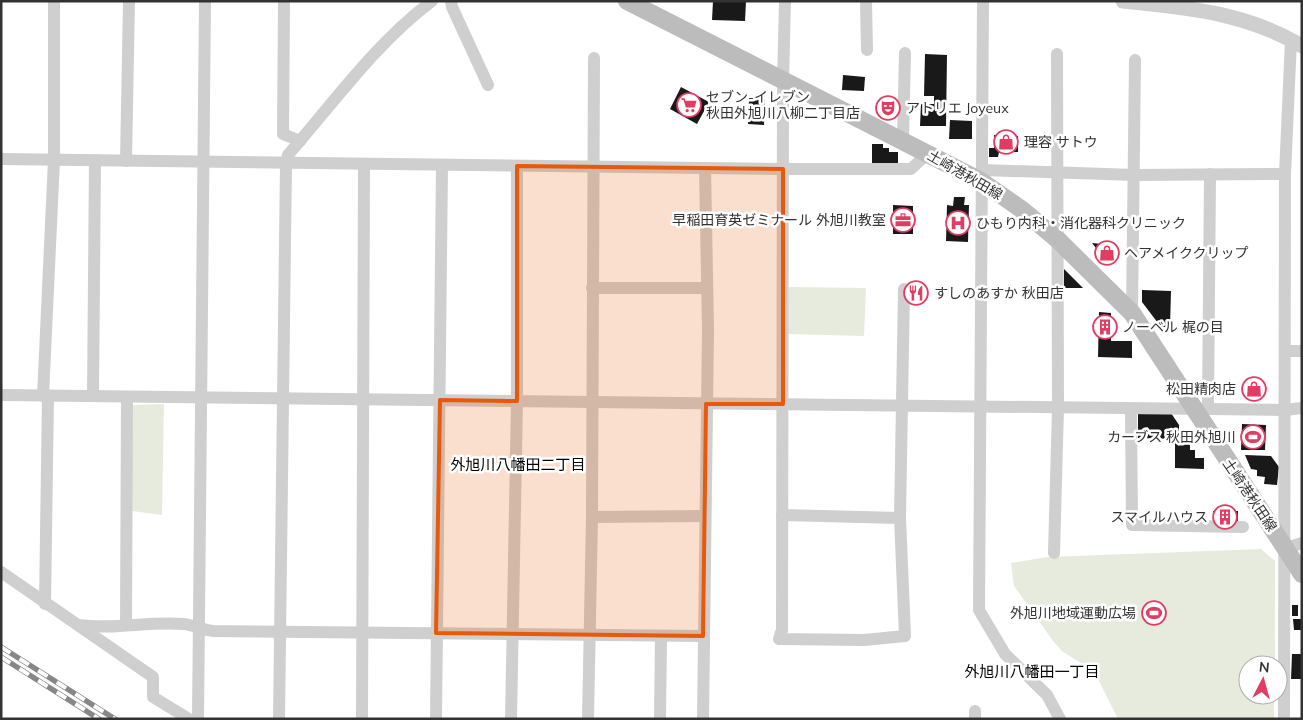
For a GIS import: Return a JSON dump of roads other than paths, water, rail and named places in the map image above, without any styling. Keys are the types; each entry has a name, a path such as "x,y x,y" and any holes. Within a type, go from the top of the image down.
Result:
{"main road":[{"name":"土崎港秋田線","path":"627,1 783,82 928,153 982,176 1057,239 1132,313 1294,546 1302,574"}],"street":[{"path":"46,604 46,396 54,160 54,1"},
{"path":"126,161 129,1"},
{"path":"198,719 205,1"},
{"path":"284,1 283,134 300,141"},
{"path":"280,719 279,631 286,163 288,155 376,51 412,16 432,1"},
{"path":"451,1 488,85"},
{"path":"786,1 783,82 782,630 780,639 864,640 906,636 900,518 904,289"},
{"path":"866,1 867,50"},
{"path":"984,1 982,407 978,610 1005,654 1047,696 1060,719"},
{"path":"1123,1 1202,9 1251,21 1296,43 1285,174 1283,511 1294,546 1284,719"},
{"path":"903,141 905,53"},
{"path":"1054,553 1058,408 1057,54"},
{"path":"588,719 592,518 592,167 594,58"},
{"path":"1132,313 1135,60"},
{"path":"1,159 592,167 911,169 928,153"},
{"path":"93,396 95,160"},
{"path":"362,719 364,164"},
{"path":"436,719 442,165"},
{"path":"511,719 517,402 517,166"},
{"path":"703,719 707,288 705,168"},
{"path":"982,176 1056,173 1135,175 1285,174"},
{"path":"1200,409 1210,174"},
{"path":"592,288 707,288"},
{"path":"1285,351 1302,351"},
{"path":"1,395 1131,409 1284,410 1302,408"},
{"path":"126,397 126,625"},
{"path":"1131,409 1132,525 1243,527"},
{"path":"782,515 900,518"},
{"path":"592,518 705,516"},
{"path":"1,572 153,677 153,696 189,719"},
{"path":"79,625 95,627 186,624 200,630 703,636"},
{"path":"660,719 661,636"}],"railway":[{"path":"1,647 115,719"},
{"path":"1,657 99,719"}],"place":[{"name":"セブン-イレブン 秋田外旭川八柳二丁目店","path":"689,105"},
{"name":"アトリエ Joyeux","path":"888,108"},
{"name":"理容 サトウ","path":"1006,142"},
{"name":"早稲田育英ゼミナール 外旭川教室","path":"903,220"},
{"name":"ひもり内科・消化器科クリニック","path":"958,223"},
{"name":"ヘアメイククリップ","path":"1107,253"},
{"name":"すしのあすか 秋田店","path":"916,293"},
{"name":"ノーベル 梶の目","path":"1105,327"},
{"name":"松田精肉店","path":"1254,389"},
{"name":"カーブス 秋田外旭川","path":"1253,437"},
{"name":"スマイルハウス","path":"1225,517"},
{"name":"外旭川地域運動広場","path":"1154,613"}],"district":[{"name":"外旭川八幡田二丁目","path":"518,465"},
{"name":"外旭川八幡田一丁目","path":"1032,672"}]}
